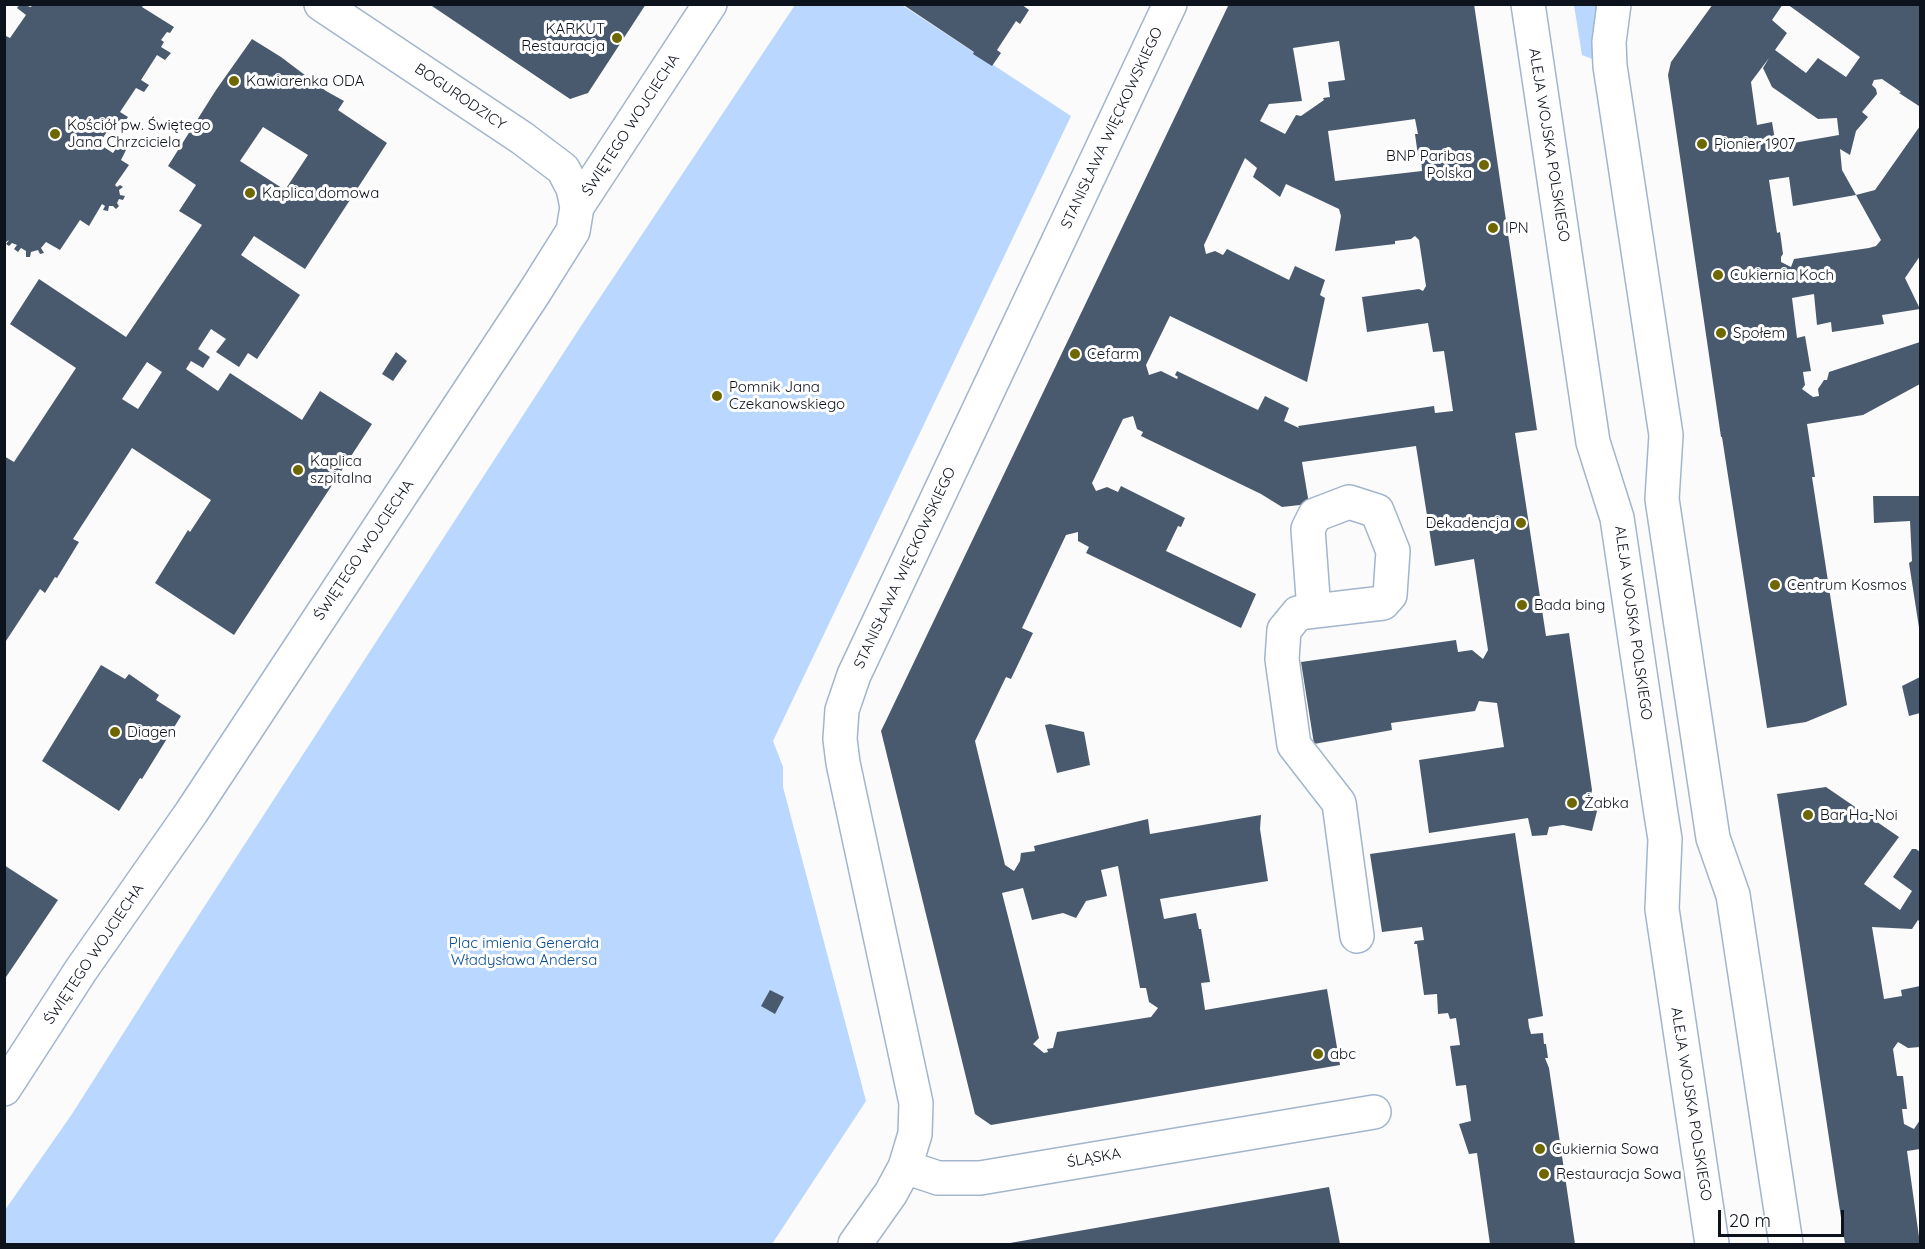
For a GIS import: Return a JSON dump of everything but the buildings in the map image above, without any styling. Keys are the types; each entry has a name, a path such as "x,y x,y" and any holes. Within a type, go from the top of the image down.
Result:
{"street":[{"name":"BOGURODZICY","path":"321,4 522,138 563,169 573,188 577,207"},
{"name":"ŚWIĘTEGO WOJCIECHA","path":"4,1089 81,970 182,825 534,293 573,231 577,207 710,4"},
{"name":"STANISŁAWA WIĘCKOWSKIEGO","path":"905,1167 915,1134 916,1103 843,763 840,739 842,710 854,675 1170,4"},
{"name":"ALEJA WOJSKA POLSKIEGO","path":"1528,4 1593,442 1617,518 1665,839 1662,909 1712,1245"},
{"path":"1614,4 1609,42 1610,66 1666,435 1662,500 1713,838 1733,895 1786,1245"},
{"path":"1314,611 1298,613 1284,630 1283,669 1294,745 1339,803 1357,936"},
{"name":"ŚLĄSKA","path":"905,1167 938,1178 953,1180 980,1178 1374,1112"},
{"path":"855,1245 891,1193 905,1167"}],"green space":[{"name":"Plac imienia Generała Władysława Andersa","path":"795,5 902,5 1071,116 773,741 783,767 783,787 866,1101 772,1244 5,1244 5,1210 72,1114 581,326"},
{"path":"1574,5 1599,5 1595,60 1582,55"}],"place":[{"name":"KARKUT Restauracja","path":"617,38"},
{"name":"Kawiarenka ODA","path":"234,81"},
{"name":"Kościół pw. Świętego Jana Chrzciciela","path":"55,134"},
{"name":"Pionier 1907","path":"1702,144"},
{"name":"BNP Paribas Polska","path":"1484,165"},
{"name":"Kaplica domowa","path":"250,193"},
{"name":"IPN","path":"1493,228"},
{"name":"Cukiernia Koch","path":"1718,275"},
{"name":"Społem","path":"1721,333"},
{"name":"Cefarm","path":"1075,354"},
{"name":"Pomnik Jana Czekanowskiego","path":"717,396"},
{"name":"Kaplica szpitalna","path":"298,470"},
{"name":"Dekadencja","path":"1521,523"},
{"name":"Centrum Kosmos","path":"1775,585"},
{"name":"Bada bing","path":"1522,605"},
{"name":"Diagen","path":"115,732"},
{"name":"Żabka","path":"1572,803"},
{"name":"Bar Ha-Noi","path":"1808,815"},
{"name":"abc","path":"1318,1054"},
{"name":"Cukiernia Sowa","path":"1540,1149"},
{"name":"Restauracja Sowa","path":"1544,1174"}]}
